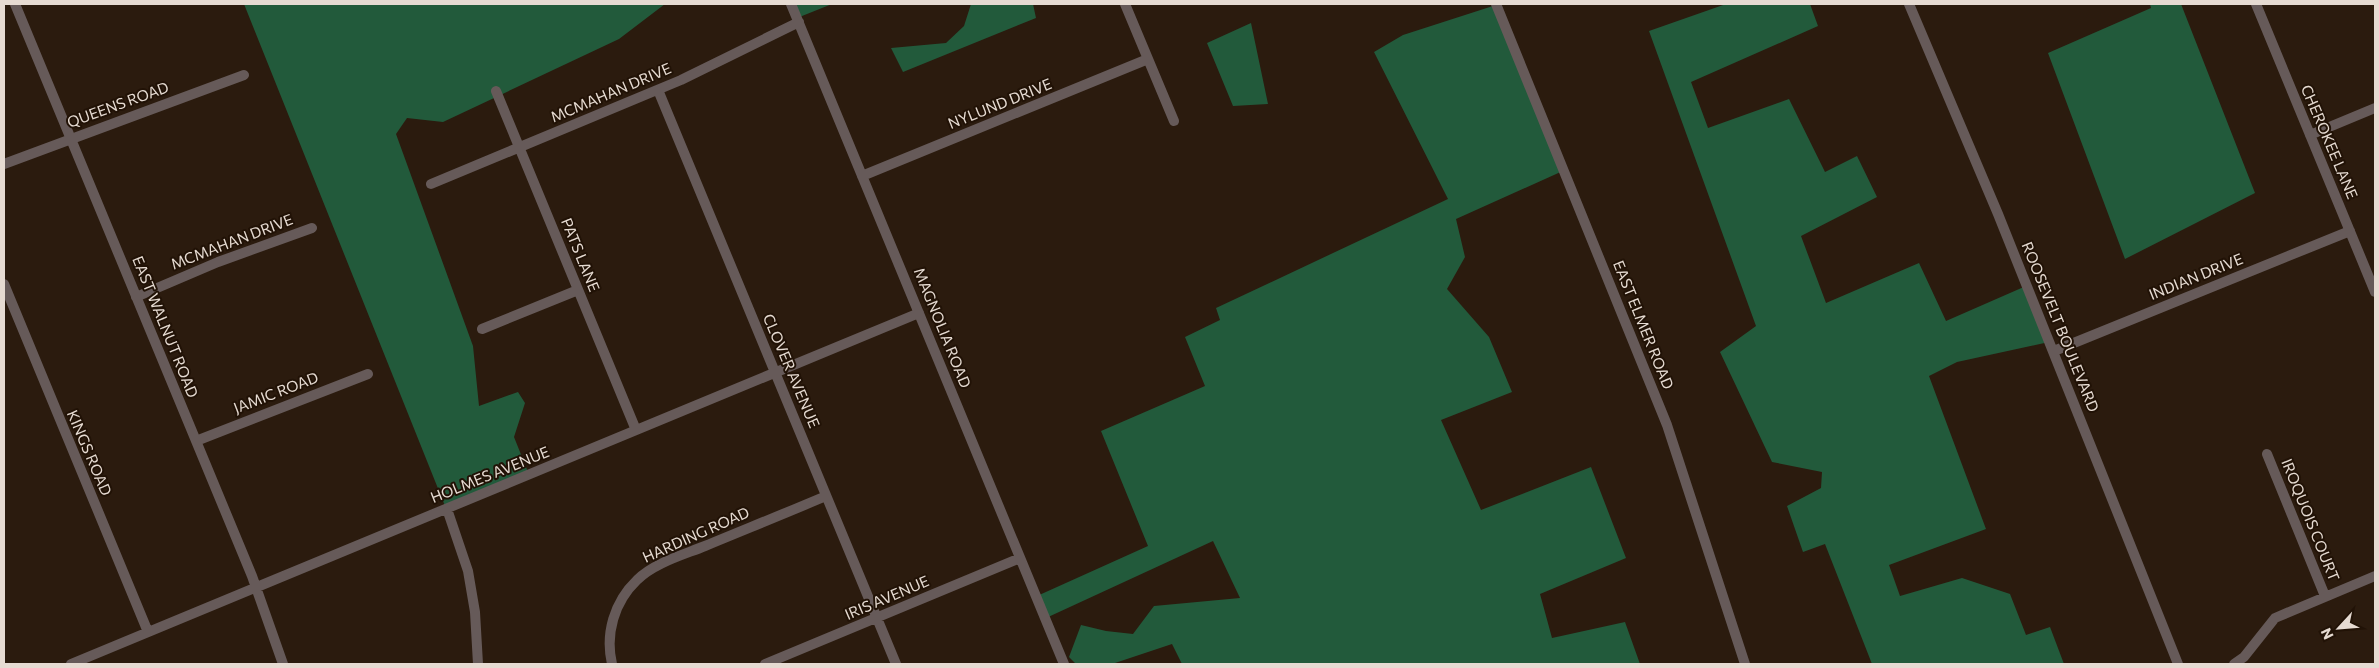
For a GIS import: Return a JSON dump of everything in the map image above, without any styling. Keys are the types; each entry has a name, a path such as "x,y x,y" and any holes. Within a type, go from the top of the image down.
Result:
{"street":[{"name":"EAST WALNUT ROAD","path":"15,4 256,588 283,664"},
{"name":"MAGNOLIA ROAD","path":"791,4 1064,664"},
{"path":"1125,4 1174,121"},
{"name":"EAST ELMER ROAD","path":"1496,4 1667,425 1745,664"},
{"name":"ROOSEVELT BOULEVARD","path":"1909,4 2054,351 2178,664"},
{"name":"CHEROKEE LANE","path":"2256,4 2375,292"},
{"name":"MCMAHAN DRIVE","path":"431,184 658,90 798,22"},
{"name":"NYLUND DRIVE","path":"862,176 1148,58"},
{"name":"QUEENS ROAD","path":"4,164 244,75"},
{"name":"CLOVER AVENUE","path":"658,90 896,664"},
{"name":"PATS LANE","path":"496,91 636,430"},
{"path":"2310,135 2375,108"},
{"name":"MCMAHAN DRIVE","path":"136,297 218,262 312,228"},
{"name":"INDIAN DRIVE","path":"2054,351 2350,231"},
{"name":"KINGS ROAD","path":"4,284 148,632"},
{"path":"482,328 578,290"},
{"name":"HOLMES AVENUE","path":"71,664 90,661 148,632 919,313"},
{"name":"JAMIC ROAD","path":"196,441 368,374"},
{"name":"IROQUOIS COURT","path":"2267,454 2325,596"},
{"name":"HARDING ROAD","path":"612,664 609,640 611,624 624,596 636,580 683,555 826,496"},
{"path":"447,509 468,571 475,612 478,664"},
{"name":"IRIS AVENUE","path":"766,664 1020,558"},
{"path":"2234,664 2244,657 2275,618 2375,576"}],"green space":[{"path":"244,4 665,4 619,39 443,122 407,118 396,134 473,346 479,406 518,392 525,403 514,437 530,477 447,511"},
{"path":"791,4 832,4 797,18"},
{"path":"971,4 1033,4 1036,18 903,72 891,48 946,43 964,26"},
{"path":"1726,4 1810,4 1818,26 1691,82 1708,128 1789,99 1825,172 1857,156 1877,197 1801,236 1826,303 1919,263 1946,321 2026,286 2049,342 1957,362 1929,376 1986,529 1889,565 1900,596 1962,578 2010,594 2026,635 2050,627 2064,664 1872,664 1825,544 1803,552 1787,506 1821,488 1822,472 1772,462 1720,352 1756,326 1649,31"},
{"path":"2150,4 2181,4 2255,193 2125,259 2048,53 2151,8"},
{"path":"1496,5 1565,170 1456,219 1465,257 1447,289 1489,337 1512,392 1441,420 1481,510 1591,467 1626,558 1540,594 1552,638 1625,622 1640,664 1182,664 1172,644 1112,664 1076,664 1069,657 1081,625 1106,631 1133,634 1154,606 1240,598 1213,541 1046,618 1037,596 1148,546 1101,431 1205,386 1185,337 1220,320 1216,308 1448,199 1374,52 1403,35"},
{"path":"1251,23 1268,104 1233,106 1207,43"}]}
